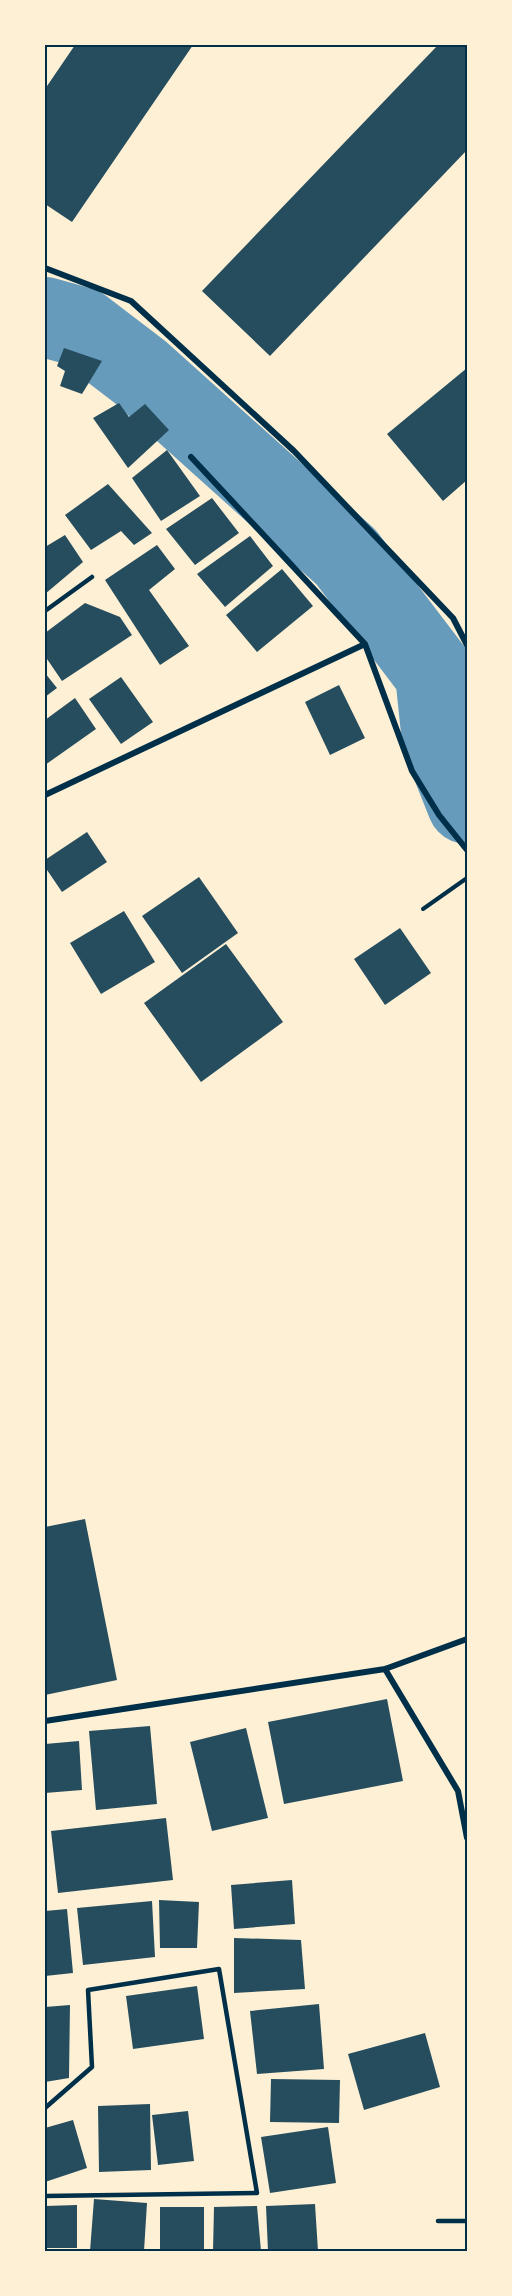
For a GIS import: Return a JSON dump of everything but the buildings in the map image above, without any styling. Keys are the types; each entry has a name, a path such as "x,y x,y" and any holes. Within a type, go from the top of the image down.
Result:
{"street":[{"path":"45,268 131,301 294,451 453,618 467,645"},
{"path":"191,457 365,644 411,771 438,815 467,850"},
{"path":"45,795 365,644"},
{"path":"45,1721 385,1670 467,1639"},
{"path":"385,1670 458,1791 467,1838"}],"lane":[{"path":"45,611 92,577"},
{"path":"45,2108 92,2067 88,1990 219,1969 257,2193 45,2196"},
{"path":"438,2221 467,2221"}],"path":[{"path":"423,909 467,878"}],"waterway":[{"path":"45,317 81,327 140,372 346,557 435,674 442,741 467,804"}]}
